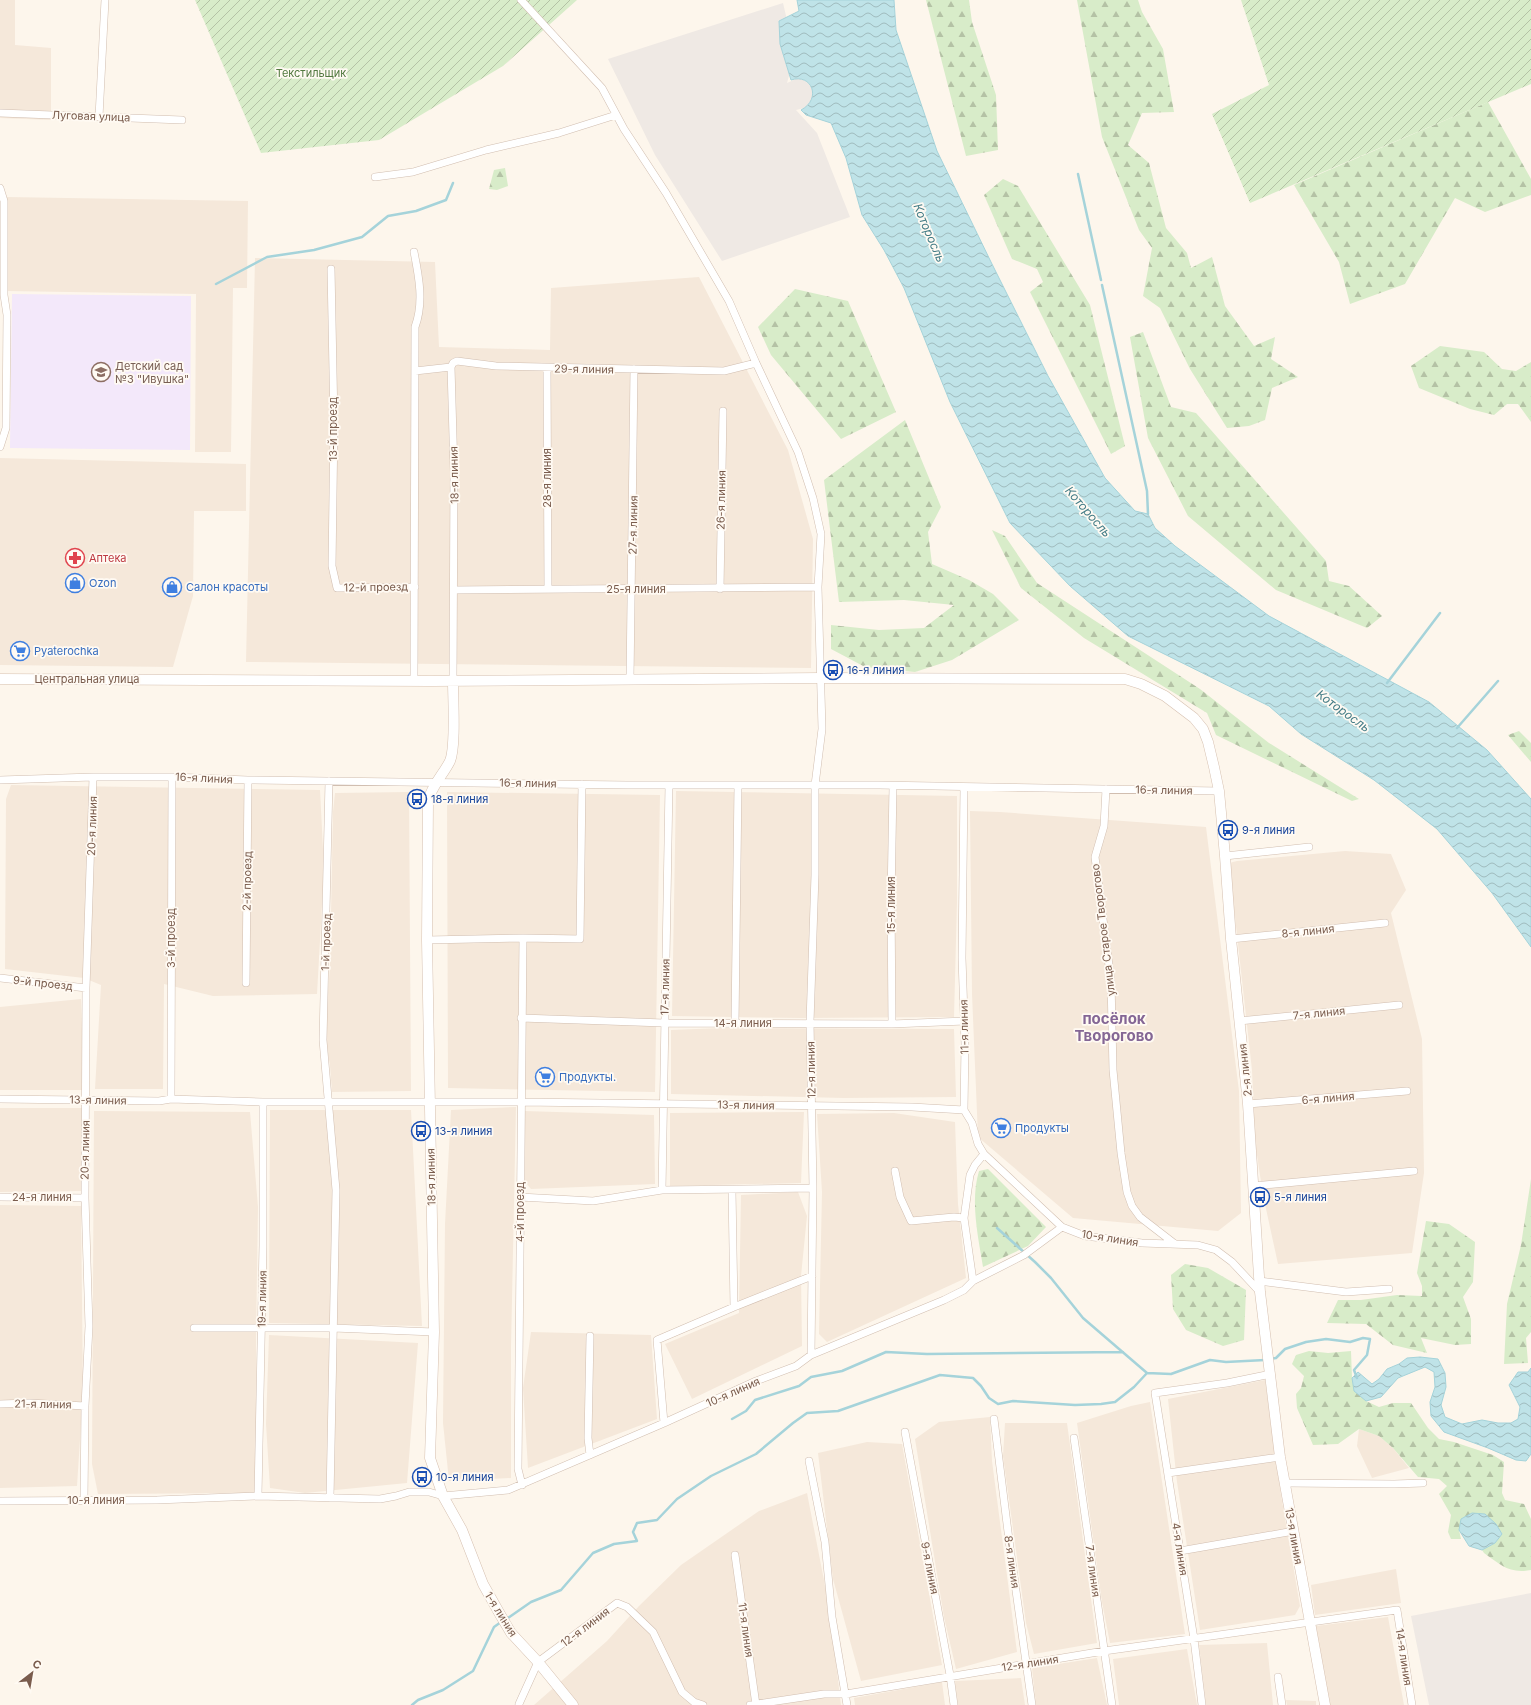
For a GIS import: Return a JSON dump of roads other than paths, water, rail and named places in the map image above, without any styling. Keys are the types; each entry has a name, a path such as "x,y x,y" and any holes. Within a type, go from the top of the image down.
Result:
{"street":[{"path":"99,117 105,0"},
{"name":"12-я линия","path":"521,0 602,88 624,129 666,192 729,301 756,363 798,452 814,498 820,534 818,587 822,729 815,785 815,875 810,1022 812,1188 811,1355"},
{"name":"Луговая улица","path":"0,113 182,120"},
{"path":"375,177 413,172 486,150 559,133 616,115"},
{"path":"0,188 4,201 4,295 7,315 6,428 0,447"},
{"path":"414,252 420,292 420,311 415,327 414,681 821,678 1125,679 1141,684 1165,696 1194,718 1203,729 1208,742 1219,791"},
{"name":"13-й проезд","path":"331,269 334,423 332,566 337,588"},
{"name":"29-я линия","path":"415,371 451,367 453,363 457,361 496,366 724,372 756,363"},
{"name":"18-я линия","path":"451,367 454,472 453,752 446,768 435,782 428,801 427,940 434,1332 430,1458 443,1496 462,1530"},
{"name":"28-я линия","path":"547,368 548,589"},
{"name":"27-я линия","path":"630,680 634,472 634,369"},
{"name":"26-я линия","path":"720,589 723,411"},
{"name":"12-й проезд","path":"337,588 415,586"},
{"name":"25-я линия","path":"454,590 818,587"},
{"name":"Центральная улица","path":"0,679 414,681"},
{"name":"16-я линия","path":"0,780 93,776 248,780 669,785 815,785 1219,791"},
{"name":"20-я линия","path":"84,1500 85,1406 90,1326 85,1198 86,988 93,776"},
{"name":"3-й проезд","path":"171,1099 172,777"},
{"name":"2-й проезд","path":"246,983 248,780"},
{"name":"1-й проезд","path":"329,781 323,1040 336,1190 332,1328 330,1498"},
{"path":"427,940 522,938 580,939 582,784"},
{"name":"17-я линия","path":"662,1190 669,785"},
{"path":"735,1023 738,785"},
{"name":"15-я линия","path":"892,1024 891,900 893,786"},
{"name":"11-я линия","path":"964,788 962,958 965,1021 964,1110 972,1123 978,1144 984,1154 1062,1227"},
{"name":"улица Старое Творогово","path":"1106,789 1104,826 1095,857 1111,981 1114,1070 1121,1153 1127,1192 1132,1206 1140,1217 1175,1244"},
{"name":"2-я линия","path":"1219,791 1231,939 1248,1104 1259,1281 1270,1370"},
{"path":"1225,856 1309,847"},
{"name":"8-я линия","path":"1231,939 1385,923"},
{"name":"4-й проезд","path":"522,938 518,1470 522,1485"},
{"name":"9-й проезд","path":"0,978 86,988"},
{"name":"7-я линия","path":"1240,1021 1399,1005"},
{"name":"14-я линия","path":"521,1018 664,1023 810,1022 892,1024 965,1021"},
{"name":"6-я линия","path":"1248,1104 1407,1091"},
{"name":"13-я линия","path":"0,1099 159,1101 171,1099 263,1102 520,1102 912,1107 964,1110"},
{"name":"19-я линия","path":"258,1496 262,1328 263,1102"},
{"path":"973,1281 964,1218 970,1175 984,1154"},
{"path":"895,1171 900,1197 911,1221 954,1217 964,1218"},
{"path":"1253,1186 1414,1172"},
{"path":"520,1198 593,1201 662,1190 812,1188"},
{"path":"732,1190 734,1307"},
{"name":"24-я линия","path":"0,1197 85,1198"},
{"name":"10-я линия","path":"0,1501 157,1500 258,1496 380,1499 409,1492 429,1492 443,1496 508,1490 796,1366 811,1355 944,1300 964,1290 973,1281 1024,1255 1062,1227 1085,1236 1142,1243 1198,1245 1216,1250 1232,1262 1260,1292"},
{"path":"664,1423 657,1340 812,1276"},
{"path":"1259,1281 1346,1292 1388,1289"},
{"path":"194,1328 332,1328 434,1332"},
{"path":"590,1336 588,1438 590,1455"},
{"name":"13-я линия","path":"1270,1370 1280,1457 1325,1705"},
{"name":"4-я линия","path":"1202,1705 1194,1639 1155,1394 1227,1383 1270,1370"},
{"name":"21-я линия","path":"0,1404 29,1403 85,1406"},
{"name":"8-я линия","path":"994,1419 1032,1705"},
{"name":"9-я линия","path":"905,1432 950,1675 954,1705"},
{"name":"7-я линия","path":"1074,1438 1112,1705"},
{"path":"1168,1473 1280,1457"},
{"path":"809,1461 824,1542 832,1617 848,1705"},
{"path":"1285,1483 1423,1483"},
{"name":"1-я линия","path":"462,1530 483,1584 511,1633 538,1662 558,1689 573,1705"},
{"path":"1180,1551 1294,1531"},
{"name":"11-я линия","path":"735,1555 754,1705"},
{"name":"12-я линия","path":"538,1662 617,1603 627,1607 653,1632 682,1692 694,1702 703,1705"},
{"name":"12-я линия","path":"754,1705 824,1694 846,1694 950,1675 1104,1651 1397,1610"},
{"name":"14-я линия","path":"1397,1610 1412,1705"},
{"path":"519,1704 538,1662"},
{"path":"1278,1678 1282,1705"}],"water":[{"name":"Которосль","path":"797,0 894,0 896,30 937,151 1048,376 1105,478 1135,511 1148,514 1155,528 1175,546 1269,616 1429,702 1487,750 1531,799 1531,947 1492,893 1437,829 1374,780 1301,734 1269,706 1128,636 1070,586 1010,523 950,402 904,288 884,250 862,215 846,158 831,123 806,115 801,110 811,100 813,94 812,88 804,80 791,80 780,44 779,21 799,11"},
{"path":"1420,1357 1438,1359 1445,1373 1446,1387 1441,1405 1445,1417 1462,1424 1482,1420 1498,1423 1511,1423 1518,1419 1520,1407 1509,1385 1518,1372 1528,1372 1531,1368 1531,1454 1526,1461 1516,1460 1444,1432 1431,1416 1430,1402 1435,1387 1434,1372 1425,1367 1398,1378 1381,1397 1366,1401 1354,1391 1352,1378 1358,1372 1372,1384 1379,1379 1387,1369 1399,1364 1407,1358"},
{"path":"1472,1513 1485,1514 1496,1524 1502,1534 1495,1543 1482,1550 1469,1546 1459,1530 1461,1519"}],"waterway":[{"path":"1078,174 1101,280"},
{"path":"216,284 267,257 314,250 362,237 388,216 416,211 446,200 453,183"},
{"path":"1102,285 1147,491 1148,514"},
{"path":"1387,683 1440,613"},
{"path":"1457,728 1498,681"},
{"path":"997,1228 1051,1278 1083,1318 1147,1373"},
{"path":"1270,1359 1276,1358 1285,1349 1306,1342 1326,1339 1350,1342 1363,1338 1370,1339 1367,1355 1354,1370 1357,1378"},
{"path":"732,1419 746,1411 755,1400 799,1386 811,1377 842,1371 886,1352 927,1354 1123,1352"},
{"path":"505,1620 531,1602 561,1590 593,1553 614,1544 637,1541 633,1532 637,1523 657,1520 677,1499 711,1476 756,1454 807,1413 838,1411 940,1375 973,1378 981,1386 989,1398 998,1404 1013,1401 1075,1405 1101,1404 1115,1402 1134,1387 1147,1373 1171,1374 1210,1360 1226,1362 1265,1360"},
{"path":"412,1705 418,1700 443,1690 473,1671 494,1627 501,1622"}],"place":[{"name":"Детский сад №3 \"Ивушка\"","path":"101,372"},
{"name":"Аптека","path":"75,558"},
{"name":"Ozon","path":"75,583"},
{"name":"Салон красоты","path":"172,587"},
{"name":"Pyaterochka","path":"20,651"},
{"name":"16-я линия","path":"833,670"},
{"name":"18-я линия","path":"417,799"},
{"name":"9-я линия","path":"1228,830"},
{"name":"Продукты.","path":"545,1077"},
{"name":"Продукты","path":"1001,1128"},
{"name":"13-я линия","path":"421,1131"},
{"name":"5-я линия","path":"1260,1197"},
{"name":"10-я линия","path":"422,1477"}],"district":[{"name":"посёлок Творогово","path":"1114,1028"}],"park label":[{"name":"Текстильщик","path":"311,73"}]}
